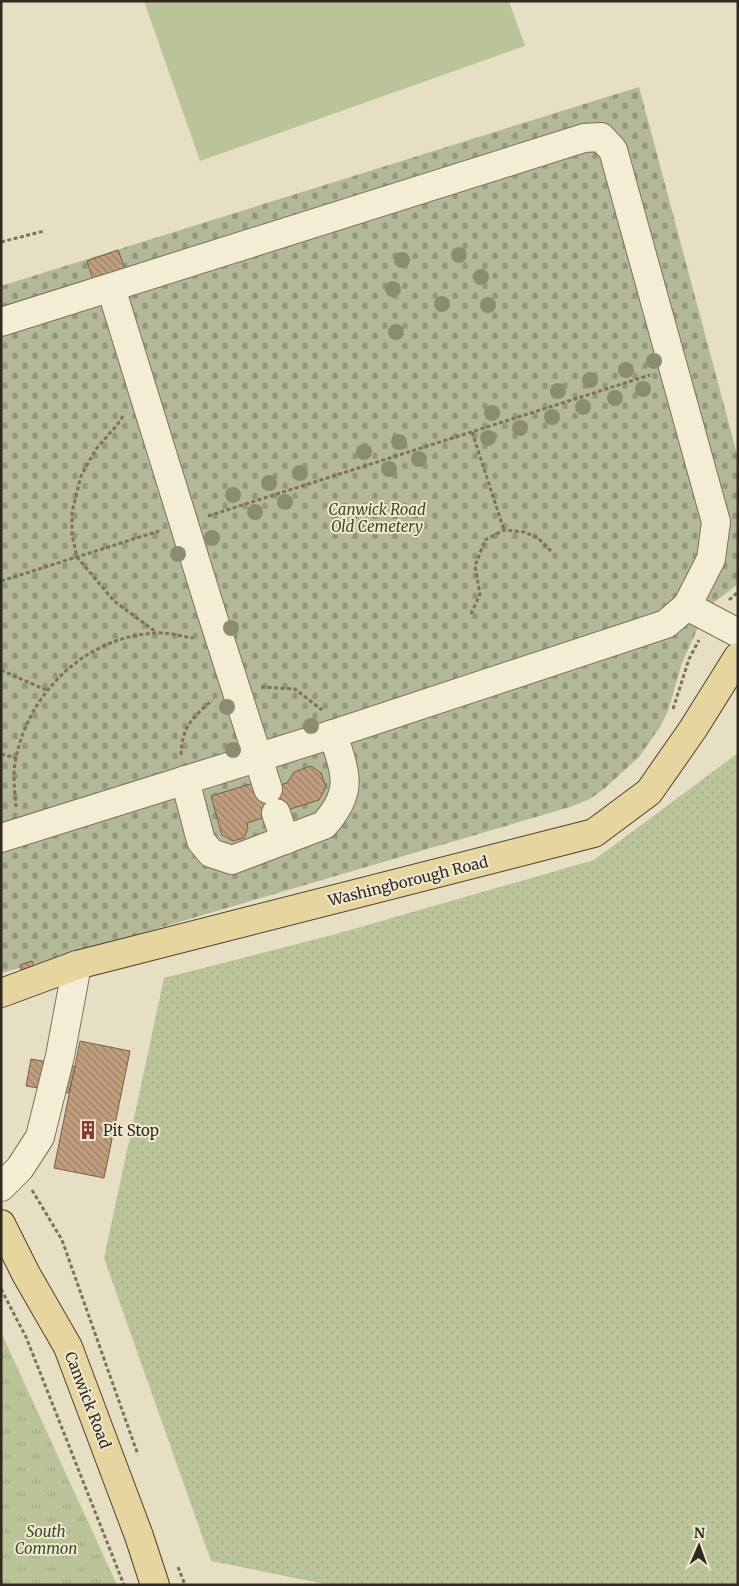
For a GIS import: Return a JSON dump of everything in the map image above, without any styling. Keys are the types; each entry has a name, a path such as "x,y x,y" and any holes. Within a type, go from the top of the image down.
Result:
{"main road":[{"name":"Washingborough Road","path":"1,993 77,965 594,833 650,792 738,658"},
{"name":"Canwick Road","path":"1,1224 26,1274 68,1347 139,1536 155,1585"}],"lane":[{"path":"1,322 584,138 601,137 613,150 716,522 711,559 698,612"},
{"path":"111,288 285,840"},
{"path":"11,835 333,734 698,612 738,633"},
{"path":"185,780 202,841 211,853 232,860 324,825 332,816 344,797 345,774 333,734"},
{"path":"1,1187 20,1168 40,1137 60,1056 77,965"}],"path":[{"path":"1,242 44,231"},
{"path":"1,582 674,367"},
{"path":"138,375 131,402 117,425 96,449 80,476 72,512 72,535 78,557 114,601 156,633"},
{"path":"472,432 504,530"},
{"path":"472,614 480,594 474,566 485,540 504,530 524,532 538,538 551,551"},
{"path":"672,712 689,659 698,612 738,592"},
{"path":"11,835 16,808 14,779 16,758 25,725 46,690 85,654 128,637 156,633 193,638 229,666"},
{"path":"1,670 46,690"},
{"path":"1,754 16,758"},
{"path":"1,1289 26,1337 124,1585"}],"green space":[{"path":"144,1 509,1 525,46 200,161"},
{"name":"Canwick Road Old Cemetery","path":"639,87 738,458 738,584 707,608 682,663 668,711 660,727 639,757 590,799 570,807 33,965 32,961 20,965 20,968 1,973 1,286"},
{"path":"738,753 738,1585 330,1585 211,1561 104,1258 164,978 336,934 594,860"},
{"name":"South Common","path":"1,1332 117,1585 1,1585"}],"building":[{"path":"118,250 125,269 93,280 87,261"},
{"path":"311,766 321,773 326,787 319,800 247,823 248,828 244,838 233,841 222,835 211,796 254,783 257,792 287,783 294,772"},
{"path":"32,961 34,967 21,971 20,965"},
{"name":"Pit Stop","path":"80,1041 130,1051 104,1178 54,1168"},
{"path":"31,1059 75,1067 69,1093 26,1086"}],"place":[{"name":"Pit Stop","path":"88,1130"}]}
